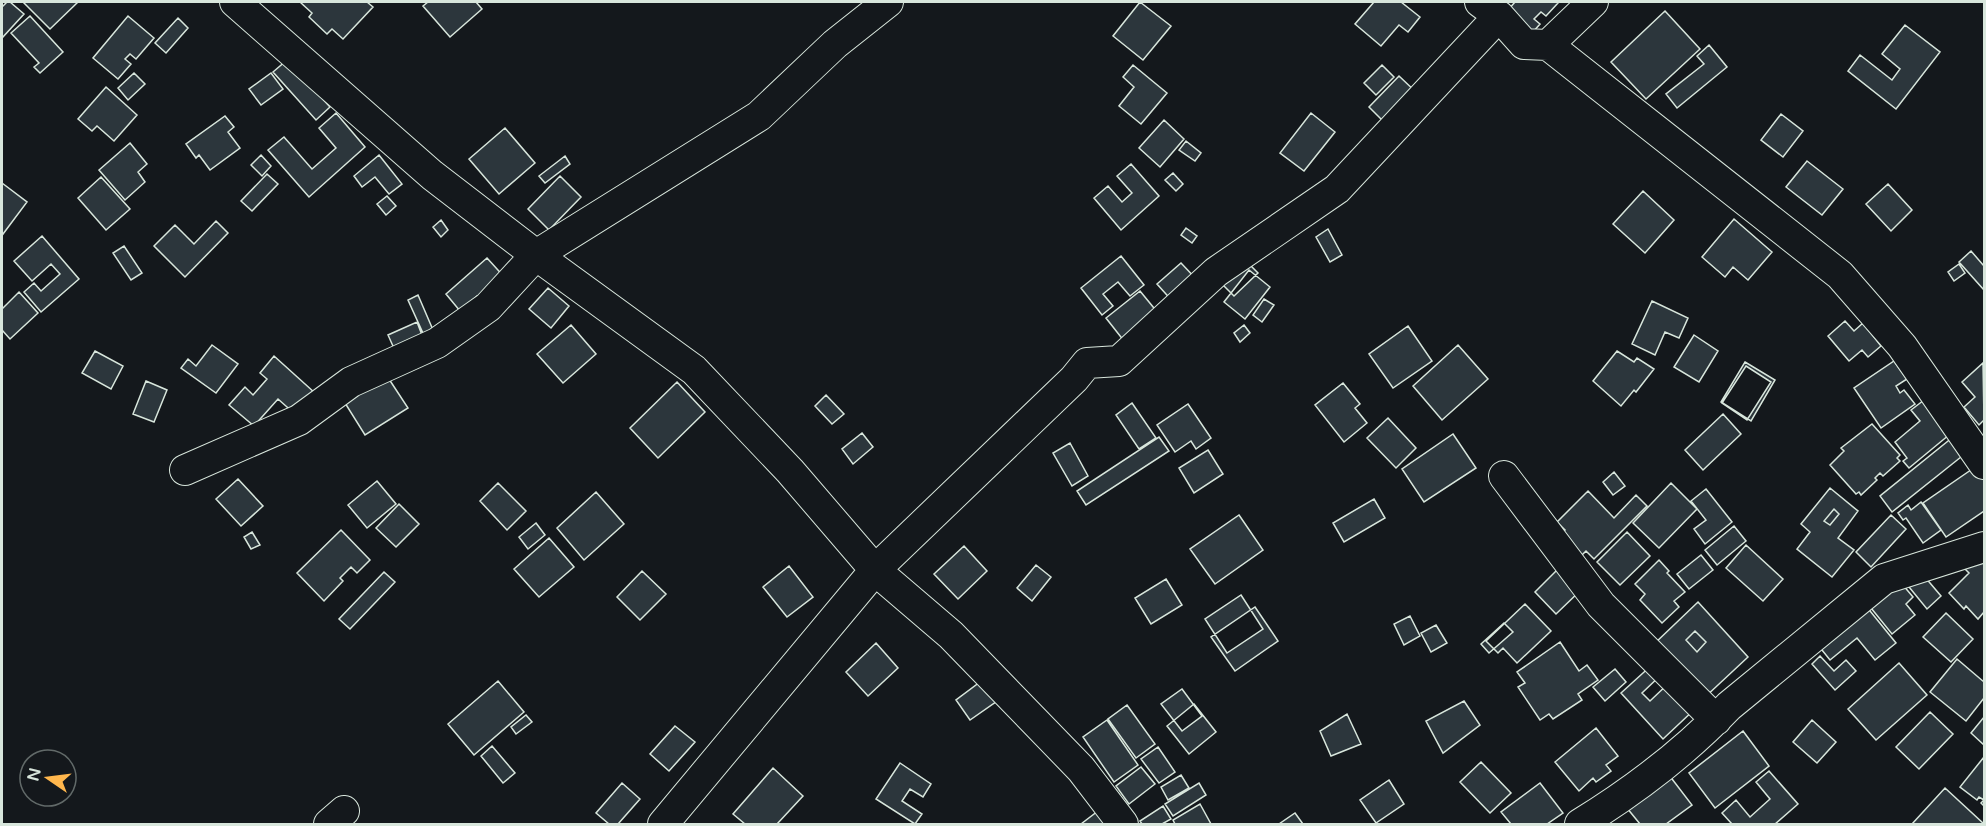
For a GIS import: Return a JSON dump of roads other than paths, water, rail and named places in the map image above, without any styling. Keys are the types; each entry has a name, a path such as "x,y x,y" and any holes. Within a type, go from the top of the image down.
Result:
{"street":[{"path":"235,2 432,175 536,255 694,370 790,471 875,570 959,644 1081,770 1123,825"},
{"path":"185,470 299,420 351,382 437,343 488,307 536,255 759,116 835,44 888,2"},
{"path":"1548,45 1593,2"},
{"path":"663,825 875,570 1074,379 1087,363 1119,361 1216,272 1337,189 1490,9 1524,44 1548,45 1840,275 1902,346 1984,464"},
{"path":"1504,476 1601,605 1716,720"},
{"path":"1580,825 1661,766 1716,720 1729,706 1884,579 1982,551"}]}
